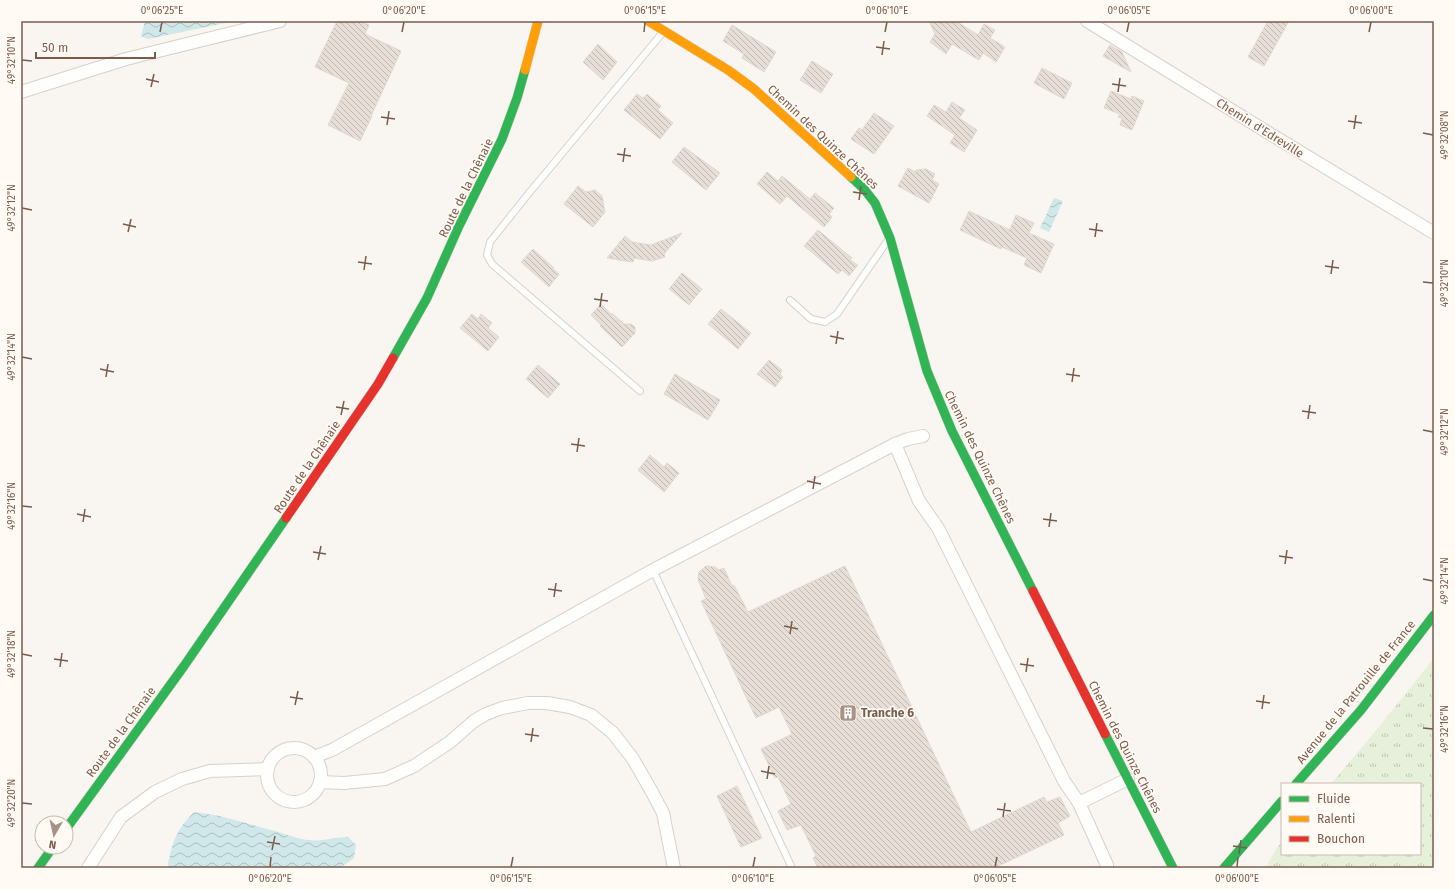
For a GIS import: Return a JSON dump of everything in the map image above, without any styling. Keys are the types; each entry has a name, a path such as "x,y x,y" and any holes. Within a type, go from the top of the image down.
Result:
{"street":[{"path":"21,92 126,59 280,21"},
{"name":"Route de la Chênaie","path":"74,818 184,666 378,384 427,298 459,226 502,139 517,98 538,21"},
{"name":"Chemin des Quinze Chênes","path":"648,21 728,70 754,89 864,189 875,204 890,238 927,371 952,431 1173,868"},
{"name":"Chemin d'Edreville","path":"1087,21 1434,233"},
{"path":"314,757 332,750 653,570 895,444 908,439 923,436"},
{"path":"895,444 919,501 938,528 1064,781 1079,803 1107,868"},
{"name":"Avenue de la Patrouille de France","path":"1297,783 1361,710 1434,615"},
{"path":"320,782 344,784 385,779 414,766 450,742 474,721 486,714 502,708 528,703 547,703 570,707 592,716 613,733 633,759 663,813 674,868"},
{"path":"292,748 308,752 314,757 319,765 321,773 320,782 312,795 306,799 291,802 284,800 272,791 267,776 271,761 276,755 284,750 292,748"},
{"path":"88,868 121,818 156,792 182,779 210,771 268,768"},
{"path":"1079,803 1128,779"},
{"path":"1224,868 1281,802"},
{"path":"38,868 47,855"}],"lane":[{"path":"640,391 492,264 487,255 490,242 664,31"},
{"path":"790,300 811,319 825,322 837,314 890,238"},
{"path":"653,570 792,868"}],"green space":[{"path":"1434,658 1434,868 1266,868 1276,849 1281,843 1281,855 1421,855 1421,783 1332,783"}],"water":[{"path":"145,21 235,21 148,39 141,36"},
{"path":"1054,198 1063,201 1049,232 1040,228"},
{"path":"194,812 225,817 296,838 318,840 348,837 356,845 354,858 340,868 170,868 168,864 176,836 183,824"}],"building":[{"path":"337,21 359,21 369,25 365,34 401,51 360,141 328,125 349,83 315,67"},
{"path":"929,21 956,21 978,35 984,24 995,30 990,38 1005,47 996,62 983,53 979,60 952,44 946,54 930,42 935,34"},
{"path":"1268,21 1289,21 1264,66 1248,57"},
{"path":"732,25 776,52 764,72 742,58 744,54 723,41"},
{"path":"598,44 617,62 603,80 583,62"},
{"path":"1110,45 1122,52 1131,72 1103,56"},
{"path":"812,61 833,74 821,93 800,80"},
{"path":"1042,68 1072,83 1064,99 1034,83"},
{"path":"1111,91 1131,99 1132,96 1144,101 1132,130 1120,125 1122,118 1118,117 1120,114 1104,108"},
{"path":"637,94 643,98 647,94 661,106 658,110 673,123 660,139 624,110"},
{"path":"952,102 965,110 959,118 977,130 964,152 950,143 955,135 927,116 934,105 946,112"},
{"path":"874,113 894,126 874,154 851,139 859,128 862,130"},
{"path":"684,147 720,173 706,190 672,162"},
{"path":"908,168 915,172 916,170 926,169 935,174 932,180 939,184 929,203 898,186"},
{"path":"767,172 778,181 782,176 810,199 815,193 834,208 829,214 832,217 824,227 787,196 780,204 757,184"},
{"path":"578,186 586,192 595,190 602,196 605,212 593,227 564,204"},
{"path":"969,211 1010,230 1016,215 1034,223 1029,233 1054,244 1041,273 1024,265 1027,258 1002,247 1001,249 960,230"},
{"path":"818,230 852,258 850,260 858,265 849,276 842,270 838,274 804,246"},
{"path":"682,233 664,254 665,257 652,261 634,258 633,262 607,258 625,236 632,242 651,245"},
{"path":"533,249 559,274 549,287 521,262"},
{"path":"682,273 702,289 689,305 669,289"},
{"path":"601,304 624,324 631,324 635,327 635,333 622,347 591,315"},
{"path":"721,309 751,333 738,349 708,324"},
{"path":"472,314 478,319 481,314 492,323 488,328 499,337 488,351 460,328"},
{"path":"769,360 782,370 780,374 783,377 775,387 757,374"},
{"path":"538,365 560,384 548,398 526,379"},
{"path":"675,374 720,400 708,420 664,394"},
{"path":"650,455 664,467 667,463 679,473 664,492 638,470"},
{"name":"Tranche 6","path":"706,566 715,567 719,570 724,568 732,586 734,585 748,612 845,566 971,832 1044,797 1047,802 1060,797 1070,816 1058,823 1064,835 994,868 818,868 813,858 816,856 801,825 787,830 778,811 791,804 778,777 775,778 761,749 792,734 779,707 756,718 701,601 706,599 698,579 699,572"},
{"path":"737,786 762,838 741,847 717,796"}],"traffic: fast":[{"path":"393,358 427,298 459,226 502,139 517,98 525,70"},
{"path":"851,177 864,189 875,203 890,238 927,371 952,431 1033,591"},
{"path":"74,818 184,666 286,518"},
{"path":"1297,783 1361,710 1434,615"},
{"path":"1105,734 1173,868"},
{"path":"1224,868 1281,802"},
{"path":"38,868 47,855"}],"traffic: slow":[{"path":"525,70 538,21"},
{"path":"648,21 728,70 754,89 851,177"}],"traffic: jam":[{"path":"286,518 378,384 393,358"},
{"path":"1033,591 1105,734"}],"place":[{"name":"Tranche 6","path":"848,713"}]}
